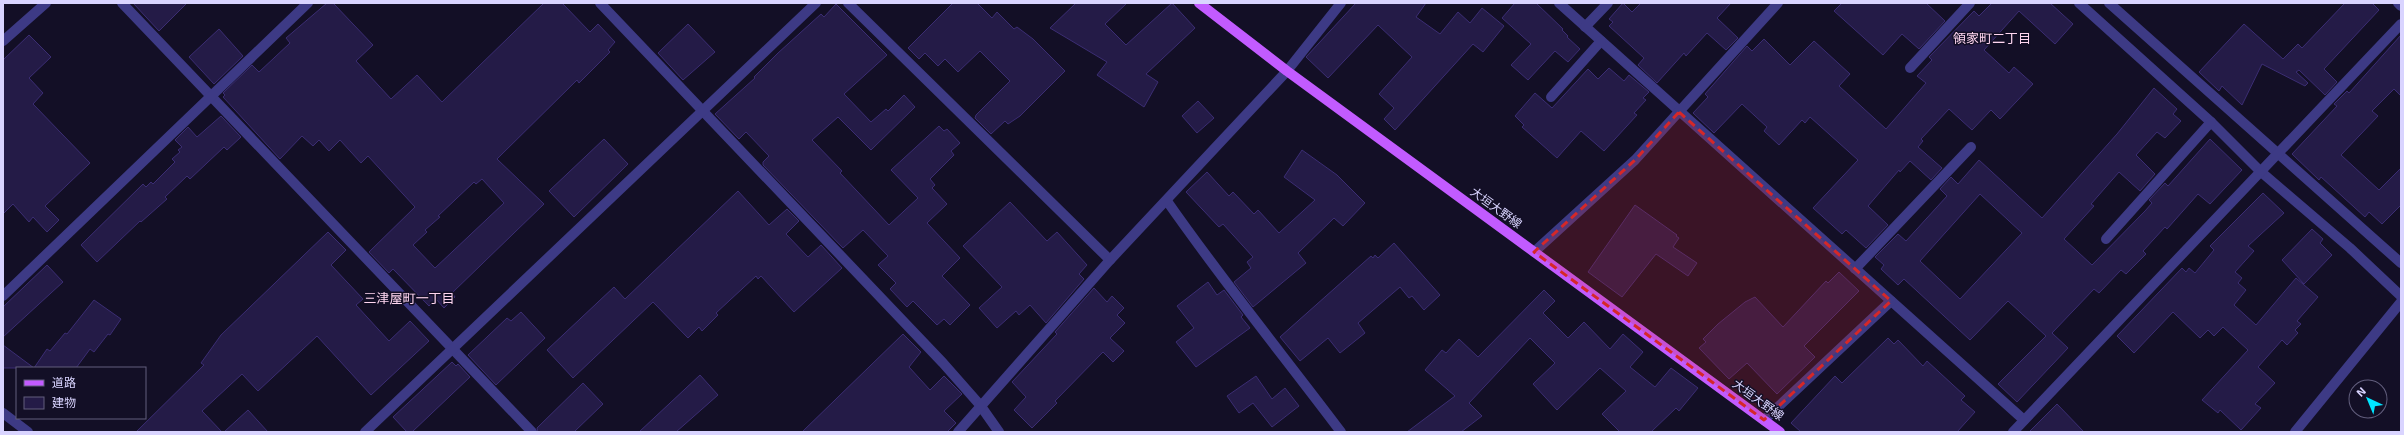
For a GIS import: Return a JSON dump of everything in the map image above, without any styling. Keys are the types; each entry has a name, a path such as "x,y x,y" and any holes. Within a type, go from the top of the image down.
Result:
{"main road":[{"name":"大垣大野線","path":"1199,3 1287,71 1780,432"}],"street":[{"path":"3,41 46,3"},
{"path":"122,3 212,95 532,432"},
{"path":"3,296 308,3"},
{"path":"600,3 702,112 943,363 980,405 999,432"},
{"path":"365,432 454,350 816,3"},
{"path":"848,3 1110,260"},
{"path":"958,432 980,405 1110,260 1167,201 1287,71 1341,3"},
{"path":"1559,3 2024,420"},
{"path":"1586,27 1608,3"},
{"path":"1534,252 1635,160 1778,3"},
{"path":"1912,66 1910,68 1970,3"},
{"path":"2079,3 2211,122 2260,171 2350,248 2401,296"},
{"path":"2109,3 2401,263"},
{"path":"2398,3 2401,6"},
{"path":"2013,432 2401,24"},
{"path":"1551,97 1601,41"},
{"path":"2106,239 2211,122"},
{"path":"1855,269 1971,147"},
{"path":"1167,201 1209,261 1341,432"},
{"path":"1764,420 1891,301"},
{"path":"2295,432 2401,302"},
{"path":"3,413 28,432"}],"highlighted area":[{"path":"1679,112 1891,301 1764,420 1534,252 1635,160"}],"building":[{"path":"133,3 187,3 159,31"},
{"path":"327,3 333,3 373,45 356,61 391,99 417,75 442,102 544,3 562,3 590,32 598,24 615,42 608,50 610,52 579,83 577,80 497,159 544,204 452,293 455,297 444,308 436,299 429,306 393,269 389,273 369,252 415,207 368,156 361,163 340,140 329,151 319,140 313,146 302,136 280,159 223,97 225,95 223,93 252,65 259,72 290,43 286,38","holes":["482,179 504,203 435,268 413,245 427,232 425,230 440,217 438,216 474,182 476,184"]},
{"path":"953,3 977,3 992,18 997,12 1014,29 1017,27 1033,39 1065,71 1020,116 1008,124 1005,121 991,134 975,118 976,115 1010,81 980,51 958,72 945,59 938,66 925,53 919,59 908,48"},
{"path":"1076,3 1127,3 1105,24 1126,45 1172,3 1195,28 1146,74 1158,82 1144,107 1097,75 1107,62 1050,28"},
{"path":"1356,3 1426,3 1416,17 1440,34 1458,12 1470,23 1482,8 1504,26 1483,52 1473,44 1395,130 1384,119 1394,108 1379,94 1412,57 1378,25 1328,78 1306,57"},
{"path":"1515,3 1536,3 1563,29 1562,30 1568,36 1567,37 1580,49 1568,62 1555,51 1528,80 1511,65 1531,44 1502,18"},
{"path":"1623,3 1632,12 1641,3 1731,3 1717,18 1738,38 1726,50 1707,33 1686,56 1684,53 1657,83 1638,65 1644,58 1609,26 1613,22 1609,19"},
{"path":"1842,3 1926,3 1945,21 1919,49 1902,34 1883,55 1834,11"},
{"path":"1992,3 2050,3 2073,24 2055,44 2019,11 1984,50 2009,73 2014,67 2033,84 2000,119 1991,110 1972,130 1949,109 1921,139 1923,141 1918,147 1942,168 1931,180 1910,161 1900,172 1899,170 1868,206 1888,225 1866,248 1846,230 1842,234 1813,208 1858,160 1810,117 1805,123 1802,120 1779,145 1764,131 1767,127 1742,104 1714,133 1693,113 1708,97 1705,94 1747,46 1752,51 1764,39 1790,65 1814,41 1850,74 1839,86 1886,129 1926,83 1917,76 1932,60 1929,57 1974,11 1979,16"},
{"path":"2345,3 2372,3 2379,10 2324,69 2337,82 2325,95 2299,70 2296,72 2308,83 2305,86 2262,64 2242,105 2222,86 2219,91 2199,72 2244,24 2283,59 2298,44 2302,48"},
{"path":"836,4 887,55 844,94 871,122 886,109 888,111 904,95 915,107 871,150 838,117 812,140 842,171 840,173 889,225 918,198 891,170 939,126 944,131 947,129 960,143 951,151 954,155 930,179 935,185 932,188 947,204 927,223 960,258 942,276 970,305 950,325 944,319 937,325 913,301 907,307 890,289 896,283 878,265 888,256 863,230 843,248 763,165 763,162 769,156 746,132 739,139 715,114 755,78 754,77 778,53 821,14 824,17"},
{"path":"688,24 715,52 683,80 658,53"},
{"path":"219,29 243,56 214,84 189,57"},
{"path":"29,35 51,57 29,78 43,93 33,104 90,163 45,206 59,220 47,232 33,217 29,222 13,204 3,214 3,60"},
{"path":"2401,35 2401,96 2394,89 2372,111 2378,116 2341,155 2379,190 2401,168 2401,205 2382,224 2369,212 2365,217 2321,177 2319,180 2292,154 2337,106 2334,104 2347,91 2349,93"},
{"path":"1609,68 1624,81 1629,75 1649,92 1643,98 1646,100 1634,113 1637,115 1604,151 1581,131 1557,158 1522,127 1524,125 1515,116 1535,93 1552,108 1588,69 1598,79"},
{"path":"2154,88 2177,109 2173,114 2181,121 2165,138 2157,132 2136,155 2155,174 2140,191 2119,172 2091,204 2094,206 2064,239 2092,265 2145,211 2152,203 2149,200 2165,183 2168,186 2210,139 2242,170 2210,204 2198,194 2167,229 2165,227 2143,251 2146,254 2126,274 2121,270 2099,293 2094,289 2052,333 2068,348 2017,402 1998,384 2046,336 2008,301 1970,340 1904,279 1898,285 1881,269 1884,265 1875,257 1898,234 1906,241 1947,196 1940,189 1951,177 1958,184 1979,160 2042,218 2117,134","holes":["1980,194 2022,233 1960,299 1920,261"]},
{"path":"1198,101 1214,118 1197,133 1182,116"},
{"path":"221,116 241,137 227,150 224,147 190,179 187,176 165,197 167,199 141,222 140,221 97,262 81,245 143,184 146,187 151,182 153,184 175,162 172,159 180,152 178,150 182,147 175,140 188,127 197,137"},
{"path":"604,139 628,164 574,217 549,191"},
{"path":"1302,150 1337,175 1365,203 1343,226 1334,218 1298,253 1306,263 1253,307 1234,282 1251,268 1247,262 1253,257 1223,224 1219,227 1186,192 1207,172 1229,196 1233,192 1254,214 1258,210 1279,233 1315,200 1284,177"},
{"path":"738,191 769,225 787,209 799,221 786,234 808,257 821,245 842,268 794,312 761,276 758,279 756,276 716,313 718,315 702,331 699,327 688,338 653,302 573,378 547,350 614,287 625,299"},
{"path":"2263,193 2284,213 2248,246 2254,251 2235,272 2242,278 2238,283 2246,290 2234,305 2256,325 2296,278 2318,297 2297,321 2301,324 2295,330 2298,333 2287,345 2282,340 2258,367 2275,383 2255,404 2261,408 2241,430 2220,410 2218,413 2202,400 2248,350 2223,327 2214,336 2208,330 2200,338 2173,312 2134,353 2117,336 2182,268 2186,272 2189,268 2195,273 2214,250 2210,246"},
{"path":"1010,202 1047,241 1057,232 1087,265 1079,274 1084,279 1046,323 1030,305 1019,315 1016,311 997,328 979,308 1002,287 963,246"},
{"path":"1635,205 1677,235 1676,236 1679,238 1673,247 1697,263 1688,276 1656,254 1622,297 1588,272"},
{"path":"2312,229 2323,239 2320,243 2332,255 2304,284 2282,260"},
{"path":"328,232 346,250 331,265 363,299 356,305 389,341 410,321 429,341 371,395 317,336 258,391 242,374 202,411 222,432 136,432 204,365 201,363 221,335"},
{"path":"1394,243 1440,295 1424,310 1412,296 1409,298 1400,287 1358,323 1365,333 1340,353 1328,338 1300,361 1280,337 1371,256 1373,258 1375,255 1378,258"},
{"path":"47,265 63,282 3,337 3,307"},
{"path":"1839,272 1859,291 1804,346 1815,357 1777,394 1747,363 1729,379 1699,348 1706,342 1703,339 1718,324 1745,302 1755,297 1783,327 1826,281 1828,283"},
{"path":"1208,282 1217,295 1224,290 1243,315 1241,317 1250,328 1196,367 1176,342 1194,328 1177,306"},
{"path":"1094,288 1107,302 1112,296 1124,308 1117,315 1125,323 1110,338 1124,351 1113,362 1103,352 1055,401 1057,403 1032,428 1014,410 1026,397 1012,382 1057,334 1055,332"},
{"path":"1544,290 1555,301 1543,313 1568,338 1584,322 1610,349 1623,334 1643,352 1630,367 1655,387 1671,368 1698,388 1679,411 1676,408 1651,432 1620,432 1602,414 1626,391 1600,368 1557,410 1533,384 1555,363 1530,338 1469,403 1482,416 1461,432 1407,432 1455,396 1425,370 1442,350 1446,353 1459,339 1478,357"},
{"path":"94,300 121,319 110,335 108,334 94,352 90,349 77,367 35,367 47,349 50,351 65,333 67,334"},
{"path":"521,312 545,338 496,385 468,355 507,318 511,321"},
{"path":"903,334 921,352 909,367 930,390 944,376 962,394 944,411 956,423 947,432 802,432"},
{"path":"1888,338 1894,344 1898,340 1923,366 1927,361 1965,396 1961,400 1975,412 1957,432 1801,432 1791,423 1835,376 1842,383"},
{"path":"3,345 33,367 3,368"},
{"path":"452,362 456,366 458,364 470,377 412,432 407,432 393,417"},
{"path":"700,375 718,395 676,432 639,432"},
{"path":"1256,376 1272,399 1285,388 1299,406 1272,427 1253,403 1239,413 1227,396"},
{"path":"583,383 603,404 574,432 538,432 537,428"},
{"path":"2057,404 2084,432 2029,432"},
{"path":"248,410 268,432 224,432"}],"district":[{"name":"領家町二丁目","path":"1992,38"},
{"name":"三津屋町一丁目","path":"409,298"}]}
